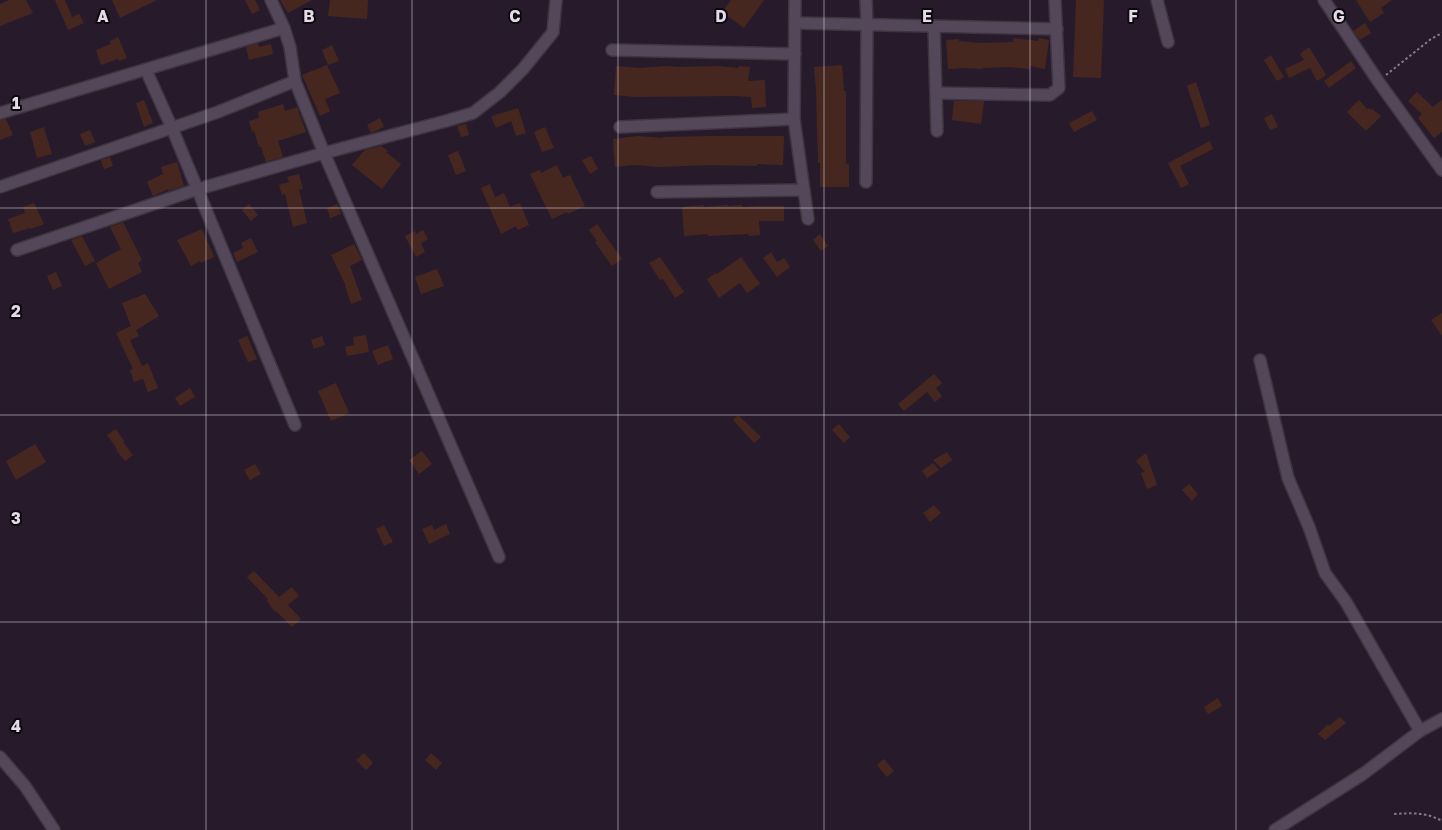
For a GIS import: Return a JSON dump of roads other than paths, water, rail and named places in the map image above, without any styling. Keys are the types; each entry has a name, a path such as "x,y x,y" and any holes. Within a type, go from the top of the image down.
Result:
{"street":[{"path":"271,0 284,28 296,81 324,153 499,557"},
{"path":"17,250 198,189 473,112 500,92 523,69 552,32 556,0"},
{"path":"795,0 794,119 808,219"},
{"path":"866,0 866,182"},
{"path":"936,93 1050,95 1059,88 1055,0"},
{"path":"1157,0 1168,42"},
{"path":"1324,0 1378,81 1442,170"},
{"path":"795,23 1057,29"},
{"path":"934,27 937,131"},
{"path":"0,113 284,28"},
{"path":"612,50 795,54"},
{"path":"146,70 198,189 295,425"},
{"path":"0,187 218,112 296,81"},
{"path":"620,127 794,119"},
{"path":"657,192 804,190"},
{"path":"1260,360 1288,478 1325,573 1346,602 1420,731"},
{"path":"1276,830 1363,774 1420,731 1442,719"},
{"path":"0,757 25,786 54,830"}]}
